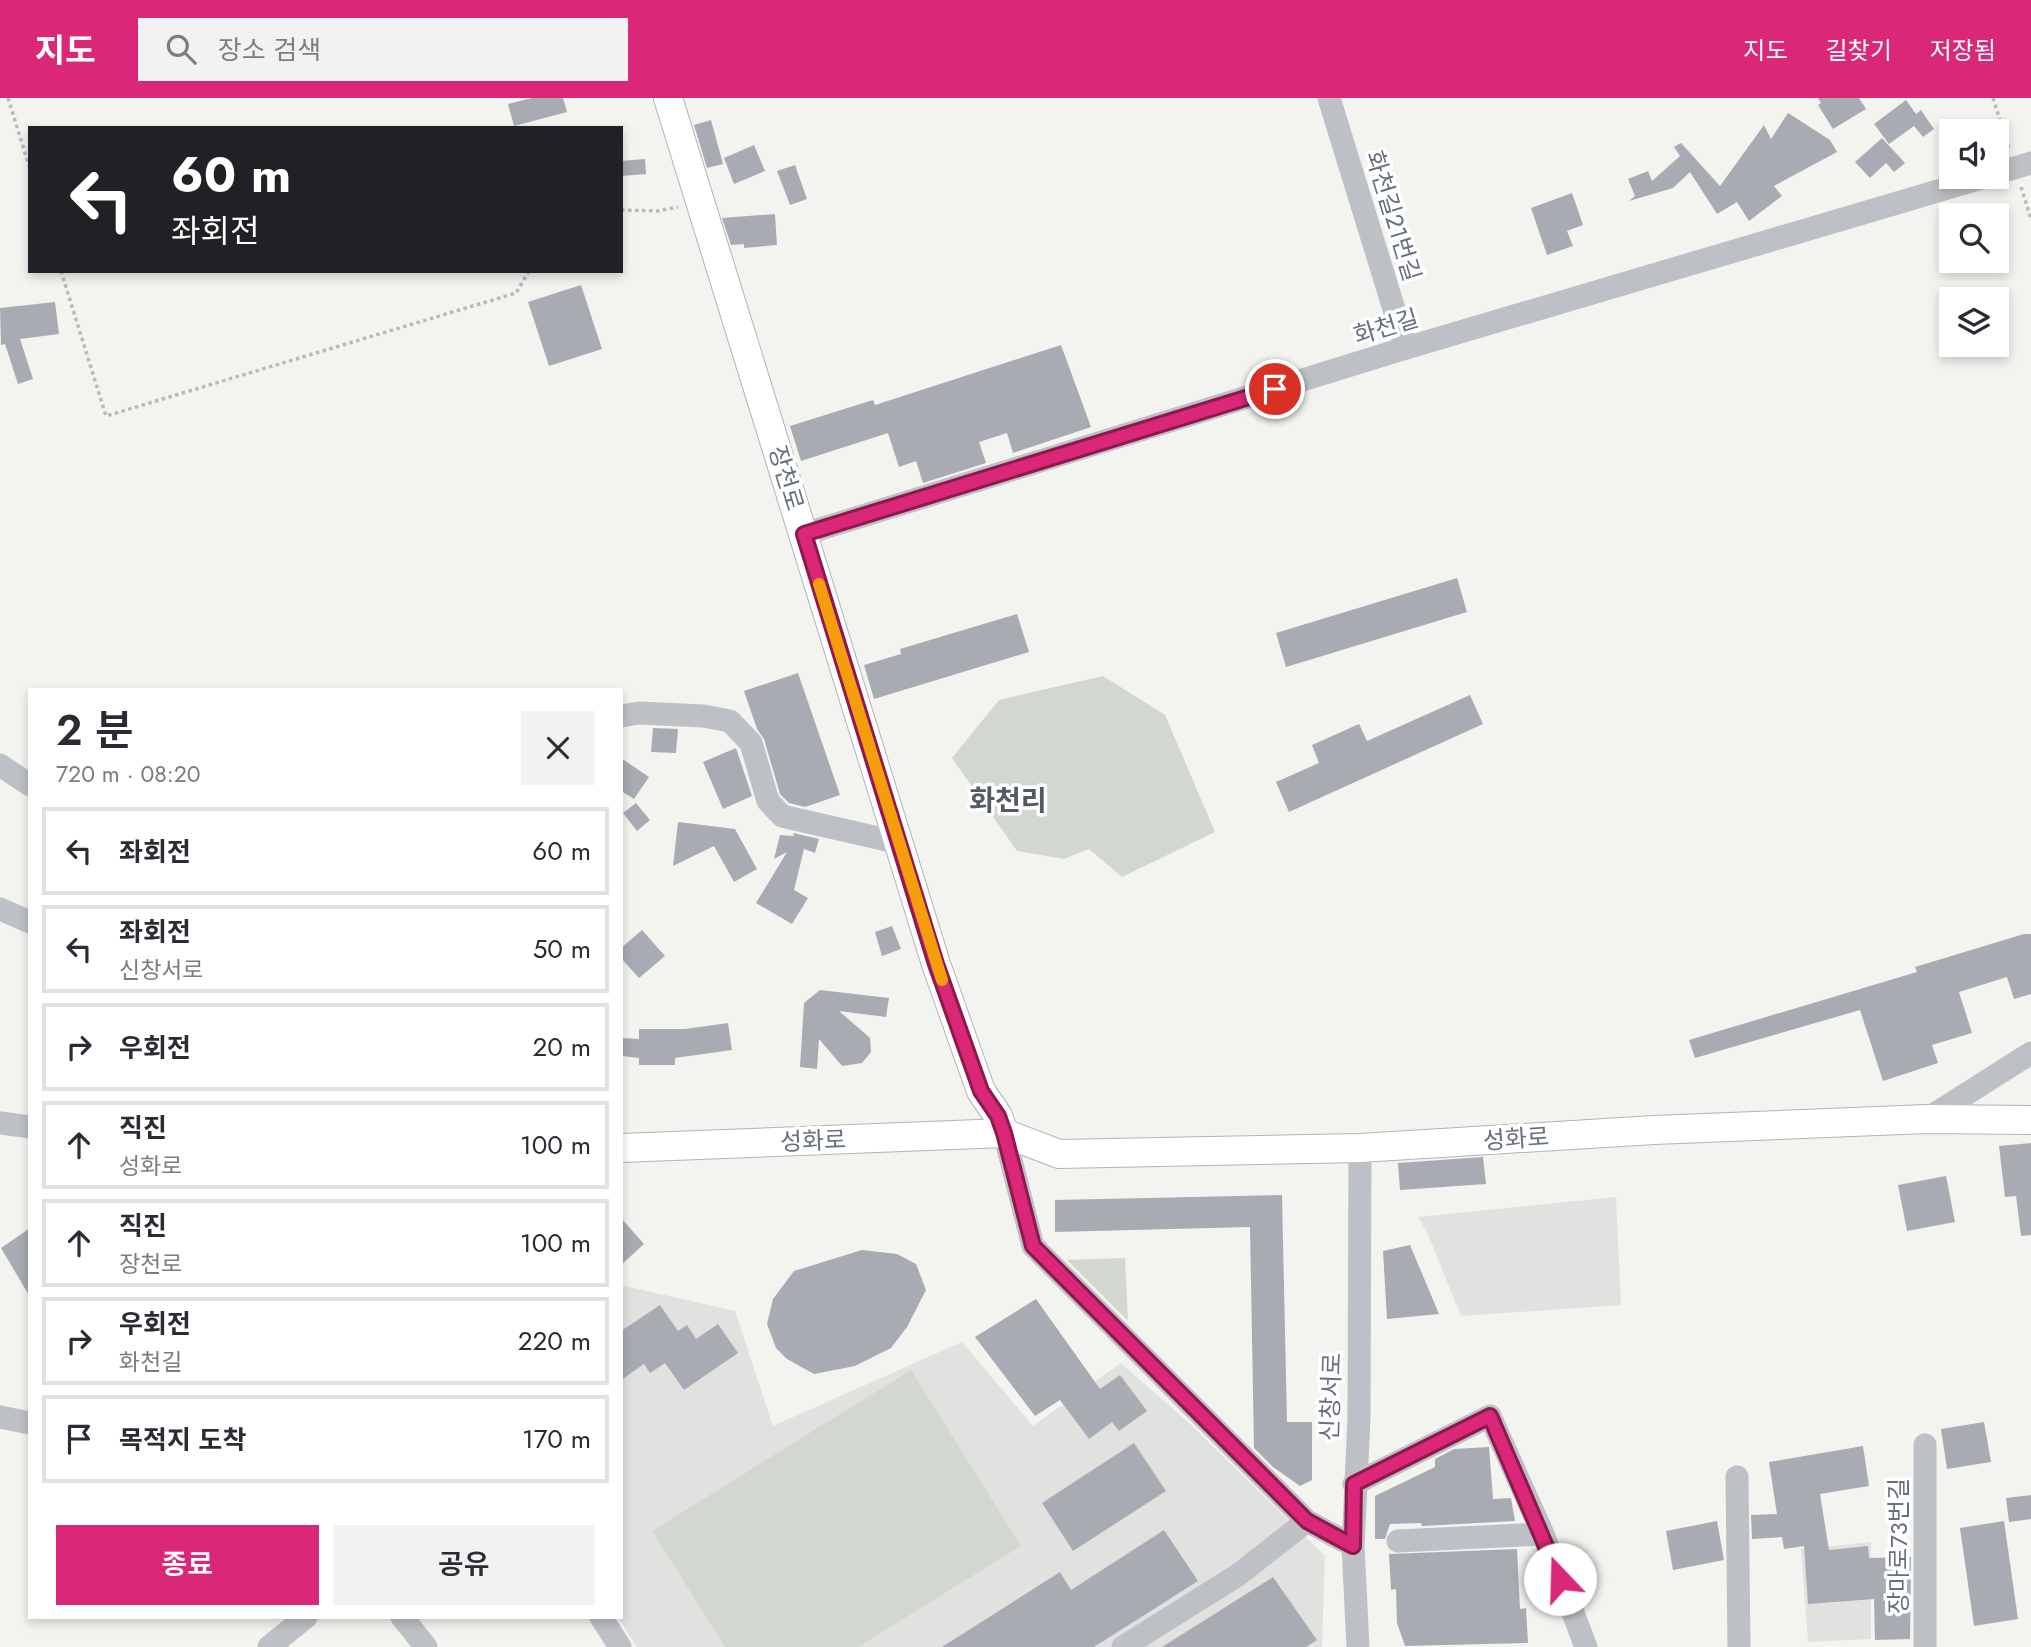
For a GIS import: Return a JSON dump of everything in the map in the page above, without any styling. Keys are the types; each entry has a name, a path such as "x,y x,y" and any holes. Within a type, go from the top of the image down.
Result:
{"main road":[{"name":"장천로","path":"668,98 936,964 976,1078 1004,1133"},
{"name":"성화로","path":"623,1148 1004,1133 1059,1154 1360,1149 1654,1130 1927,1119 2031,1121"}],"street":[{"name":"화천길21번길","path":"1329,98 1406,348"},
{"path":"2009,169 2031,163"},
{"name":"화천길","path":"804,534 1406,348 1944,189"},
{"path":"623,716 678,715 730,720 751,743 768,801 782,816 900,843"},
{"path":"0,765 28,784"},
{"path":"0,909 28,921"},
{"path":"1927,1119 2031,1053"},
{"path":"0,1122 28,1127"},
{"path":"1004,1133 1033,1246 1307,1521 1353,1546"},
{"name":"신창서로","path":"1358,1647 1353,1546 1359,1419 1360,1149"},
{"path":"1354,1484 1490,1416 1543,1534 1586,1647"},
{"path":"0,1417 28,1423"},
{"name":"장마로73번길","path":"1925,1445 1925,1647"},
{"path":"1737,1477 1739,1647"},
{"path":"1123,1647 1238,1575 1307,1521"},
{"path":"1398,1541 1543,1534"},
{"path":"269,1647 304,1619"},
{"path":"404,1619 426,1647"},
{"path":"602,1619 620,1647"}],"path":[{"path":"8,98 28,163"},
{"path":"623,210 658,211 700,202"},
{"path":"62,273 106,416 516,293 528,273"}],"shaded area":[{"path":"1103,676 1165,715 1215,832 1122,877 1089,849 1064,859 1017,851 952,758 999,700"},
{"path":"1616,1197 1621,1305 1461,1316 1427,1232 1418,1217"},
{"path":"1125,1258 1128,1321 1067,1260"},
{"path":"623,1285 735,1311 773,1426 962,1342 1033,1426 1121,1363 1191,1425 1325,1556 1322,1647 637,1647 619,1619 623,1619"},
{"path":"911,1370 1021,1546 858,1647 725,1647 652,1531"},
{"path":"1871,1542 1871,1639 1808,1642 1801,1549"}],"building":[{"path":"532,98 563,98 567,112 514,126 508,104"},
{"path":"1818,98 1859,98 1866,109 1833,129 1818,105 1821,103"},
{"path":"1906,100 1916,114 1921,110 1934,129 1923,137 1914,126 1889,144 1874,124"},
{"path":"1788,113 1830,140 1837,152 1774,186 1782,196 1749,221 1737,202 1717,214 1690,172 1673,188 1629,201 1635,196 1628,179 1648,171 1652,181 1680,156 1674,147 1681,143 1720,186 1764,125 1771,139"},
{"path":"711,120 723,164 707,168 694,125"},
{"path":"1882,138 1905,163 1894,172 1886,163 1870,178 1855,162"},
{"path":"754,145 765,171 734,184 724,158"},
{"path":"645,159 646,174 623,176 623,161"},
{"path":"795,165 807,199 790,205 777,171"},
{"path":"1572,193 1583,225 1567,231 1573,246 1547,255 1531,208"},
{"path":"775,214 777,245 744,248 744,244 731,245 722,218"},
{"path":"581,285 602,349 549,366 528,302"},
{"path":"55,302 59,334 20,339 33,379 18,384 5,344 1,345 0,308"},
{"path":"1061,345 1091,427 1013,453 1007,433 979,442 986,463 923,483 916,461 899,467 888,433 801,461 790,426 873,400 875,405"},
{"path":"1457,578 1467,612 1286,667 1276,633"},
{"path":"1017,614 1029,652 874,699 864,665 901,654 900,649"},
{"path":"798,673 840,795 805,807 789,803 780,794 764,739 757,729 744,691"},
{"path":"1470,695 1483,724 1289,812 1276,782 1319,763 1312,745 1359,724 1367,741"},
{"path":"653,728 678,729 676,753 651,752"},
{"path":"736,748 752,796 723,809 703,762"},
{"path":"623,759 649,777 634,799 623,792"},
{"path":"636,803 650,820 637,831 623,813"},
{"path":"678,822 735,829 757,869 734,882 714,846 673,866"},
{"path":"793,833 819,839 815,853 804,849 794,890 808,898 792,924 756,903 787,852 774,859 780,835 794,836"},
{"path":"892,926 901,949 882,956 875,932"},
{"path":"642,930 665,956 639,978 623,960 623,946"},
{"path":"2031,934 2031,994 2014,999 2007,977 1959,992 1972,1033 1932,1045 1938,1063 1883,1081 1860,1010 1695,1058 1689,1040 1917,972 1915,967"},
{"path":"820,990 889,998 886,1017 839,1011 870,1038 871,1052 862,1063 842,1066 819,1039 817,1069 800,1067 804,1003"},
{"path":"728,1023 732,1050 675,1058 675,1065 639,1065 639,1058 623,1056 623,1038 639,1039 639,1029 685,1029"},
{"path":"2031,1143 2031,1235 2021,1236 2016,1196 2005,1197 1999,1146"},
{"path":"1483,1157 1486,1184 1400,1190 1398,1163"},
{"path":"1946,1176 1955,1222 1907,1231 1898,1185"},
{"path":"1282,1195 1287,1422 1312,1422 1312,1480 1300,1486 1273,1467 1254,1448 1250,1227 1055,1232 1055,1200"},
{"path":"623,1220 644,1244 623,1263"},
{"path":"28,1229 28,1294 1,1248"},
{"path":"1410,1245 1439,1314 1387,1319 1383,1251"},
{"path":"862,1250 897,1254 916,1264 926,1290 907,1327 891,1348 855,1366 814,1374 787,1359 776,1348 767,1324 773,1299 794,1271"},
{"path":"1036,1299 1100,1389 1120,1375 1147,1411 1119,1431 1112,1422 1089,1439 1060,1400 1035,1416 975,1337"},
{"path":"660,1305 678,1331 687,1325 696,1339 718,1324 738,1353 684,1390 665,1363 650,1373 644,1364 623,1379 623,1330"},
{"path":"1984,1422 1991,1462 1947,1469 1941,1429"},
{"path":"1134,1443 1166,1491 1073,1551 1042,1503"},
{"path":"1863,1446 1869,1486 1820,1494 1829,1550 1868,1546 1869,1558 1911,1557 1910,1639 1875,1640 1874,1599 1808,1604 1804,1546 1784,1549 1782,1537 1752,1539 1751,1515 1777,1514 1769,1462"},
{"path":"1489,1447 1493,1499 1511,1498 1515,1521 1422,1526 1421,1523 1390,1524 1385,1539 1375,1539 1375,1496 1435,1467 1435,1459 1454,1449"},
{"path":"2031,1495 2031,1519 2009,1522 2006,1498"},
{"path":"1717,1521 1724,1560 1673,1570 1666,1531"},
{"path":"2004,1521 2018,1619 1974,1626 1960,1528"},
{"path":"1164,1530 1198,1581 1094,1647 942,1647 1060,1572 1071,1590"},
{"path":"1517,1549 1520,1609 1526,1608 1528,1643 1405,1646 1397,1623 1396,1589 1391,1590 1389,1554"},
{"path":"1273,1577 1317,1640 1306,1647 1162,1647"}],"slow traffic":[{"path":"819,584 942,980"}],"district":[{"name":"화천리","path":"1008,800"}],"route":[{"path":"1275,389 804,534 936,964 981,1091 998,1116 1004,1133 1033,1246 1307,1521 1353,1546 1354,1484 1490,1416 1543,1534 1560,1579"}]}
